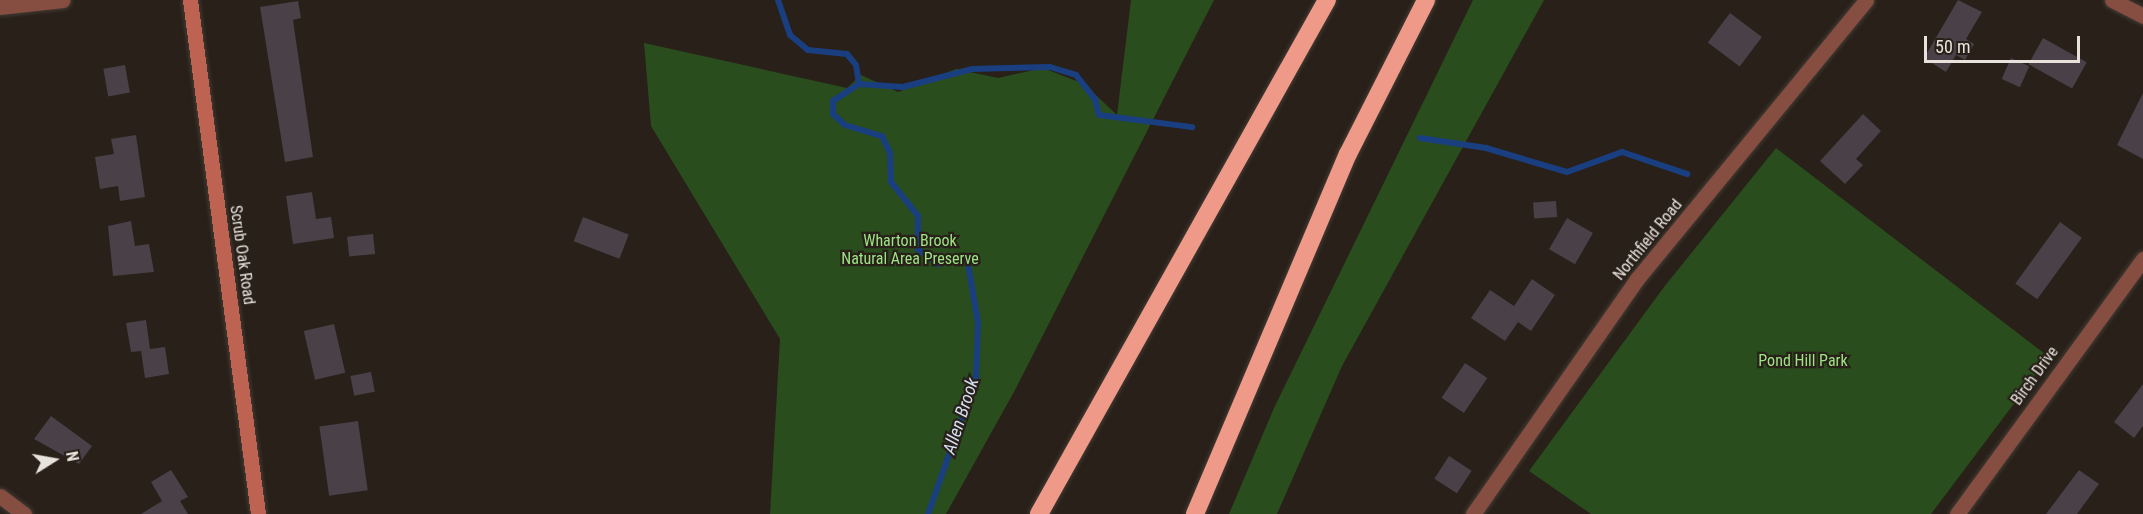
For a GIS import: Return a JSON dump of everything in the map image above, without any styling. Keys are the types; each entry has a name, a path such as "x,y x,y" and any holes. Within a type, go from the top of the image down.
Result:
{"highway":[{"path":"1039,514 1327,0"},
{"path":"1195,514 1348,154 1426,0"}],"main road":[{"name":"Scrub Oak Road","path":"190,0 258,514"}],"street":[{"path":"0,7 63,0"},
{"name":"Northfield Road","path":"1473,514 1637,279 1866,0"},
{"path":"2112,0 2143,16"},
{"name":"Birch Drive","path":"1957,514 2143,260"},
{"path":"0,496 24,514"}],"green space":[{"name":"Wharton Brook Natural Area Preserve","path":"1131,0 1214,0 1015,390 946,514 770,514 780,339 651,126 644,43 847,88 861,75 898,92 956,69 998,78 1043,68 1084,84 1117,115"},
{"path":"1473,0 1544,0 1342,366 1277,514 1229,514 1274,408"},
{"name":"Pond Hill Park","path":"1776,148 2049,357 1931,514 1591,514 1529,471 1664,287"}],"building":[{"path":"1958,0 1982,12 1966,39 1974,44 1965,60 1956,55 1946,72 1924,58"},
{"path":"298,1 301,18 293,20 313,157 285,162 260,7"},
{"path":"1730,13 1762,37 1740,67 1708,43"},
{"path":"2043,38 2087,62 2072,88 2028,64"},
{"path":"2011,58 2029,66 2020,87 2002,79"},
{"path":"125,65 130,93 108,96 103,69"},
{"path":"2143,93 2143,159 2117,145"},
{"path":"1863,114 1881,131 1856,159 1863,165 1845,184 1820,161"},
{"path":"136,135 145,197 120,201 118,186 100,189 95,157 114,154 111,139"},
{"path":"312,192 316,219 331,217 334,238 293,244 286,196"},
{"path":"1556,201 1557,217 1534,219 1533,203"},
{"path":"583,217 629,235 619,259 574,241"},
{"path":"1567,218 1593,233 1575,264 1549,249"},
{"path":"131,221 135,246 149,244 154,272 113,276 108,226"},
{"path":"2060,222 2082,238 2037,299 2015,283"},
{"path":"373,234 375,254 349,257 347,237"},
{"path":"1532,279 1555,295 1531,331 1518,322 1505,341 1471,318 1490,290 1514,306"},
{"path":"146,320 150,349 165,347 169,374 145,378 141,351 131,352 126,323"},
{"path":"334,324 345,373 315,380 304,331"},
{"path":"1465,363 1487,378 1464,413 1442,398"},
{"path":"371,372 375,392 354,396 350,376"},
{"path":"2143,384 2143,426 2134,438 2114,422"},
{"path":"51,416 92,446 79,464 34,439"},
{"path":"358,421 368,490 329,496 319,426"},
{"path":"1449,456 1472,471 1457,493 1434,479"},
{"path":"171,470 188,497 180,501 188,514 141,514 162,501 151,482"},
{"path":"2079,470 2099,484 2077,514 2046,514"}],"waterway":[{"name":"Allen Brook","path":"778,0 790,35 808,50 847,54 856,65 859,84 833,101 833,114 845,125 882,136 890,153 891,182 918,216 918,249 938,264 967,258 978,323 976,378 928,514"},
{"path":"859,84 903,87 972,69 1050,67 1076,75 1095,99 1099,115 1192,127"},
{"path":"1420,138 1486,148 1567,172 1622,152 1687,174"}]}
